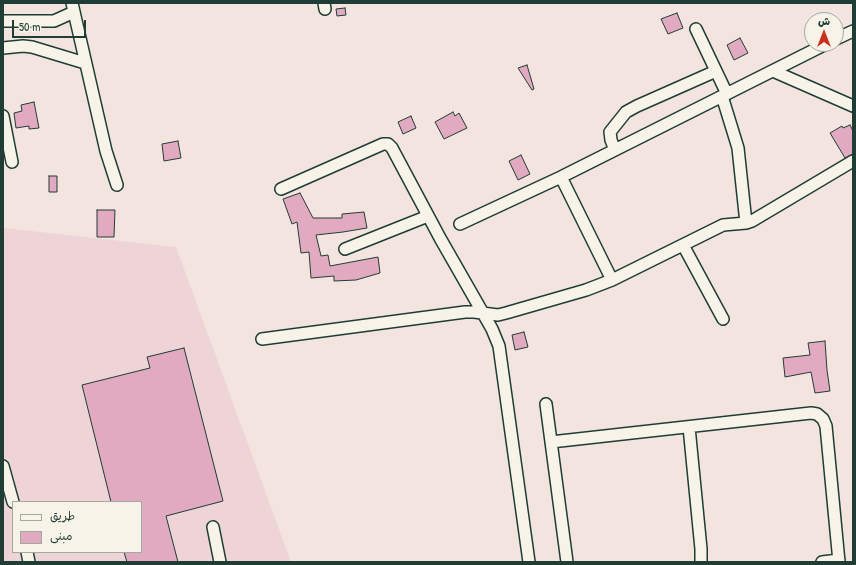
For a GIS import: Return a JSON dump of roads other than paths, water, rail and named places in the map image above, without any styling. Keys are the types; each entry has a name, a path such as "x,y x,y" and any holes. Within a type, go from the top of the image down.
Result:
{"street":[{"path":"3,21 54,21 73,7 106,151 117,185"},
{"path":"696,29 716,71 736,138 740,157 746,223"},
{"path":"3,48 23,46 32,47 86,63"},
{"path":"460,224 561,177 810,52"},
{"path":"615,150 610,132 626,112 716,71"},
{"path":"773,71 853,106"},
{"path":"3,116 12,162"},
{"path":"281,189 386,144 392,148 428,216 496,337 501,354 529,562"},
{"path":"262,339 465,312 483,312 491,314 506,313 586,290 612,280 723,225 752,221 853,161"},
{"path":"561,177 612,280"},
{"path":"345,249 428,216"},
{"path":"683,245 723,320"},
{"path":"546,404 567,562"},
{"path":"551,442 811,413 820,416 823,418 826,426 839,561 822,562"},
{"path":"689,427 701,562"},
{"path":"3,466 13,501"},
{"path":"213,527 220,562"}]}
